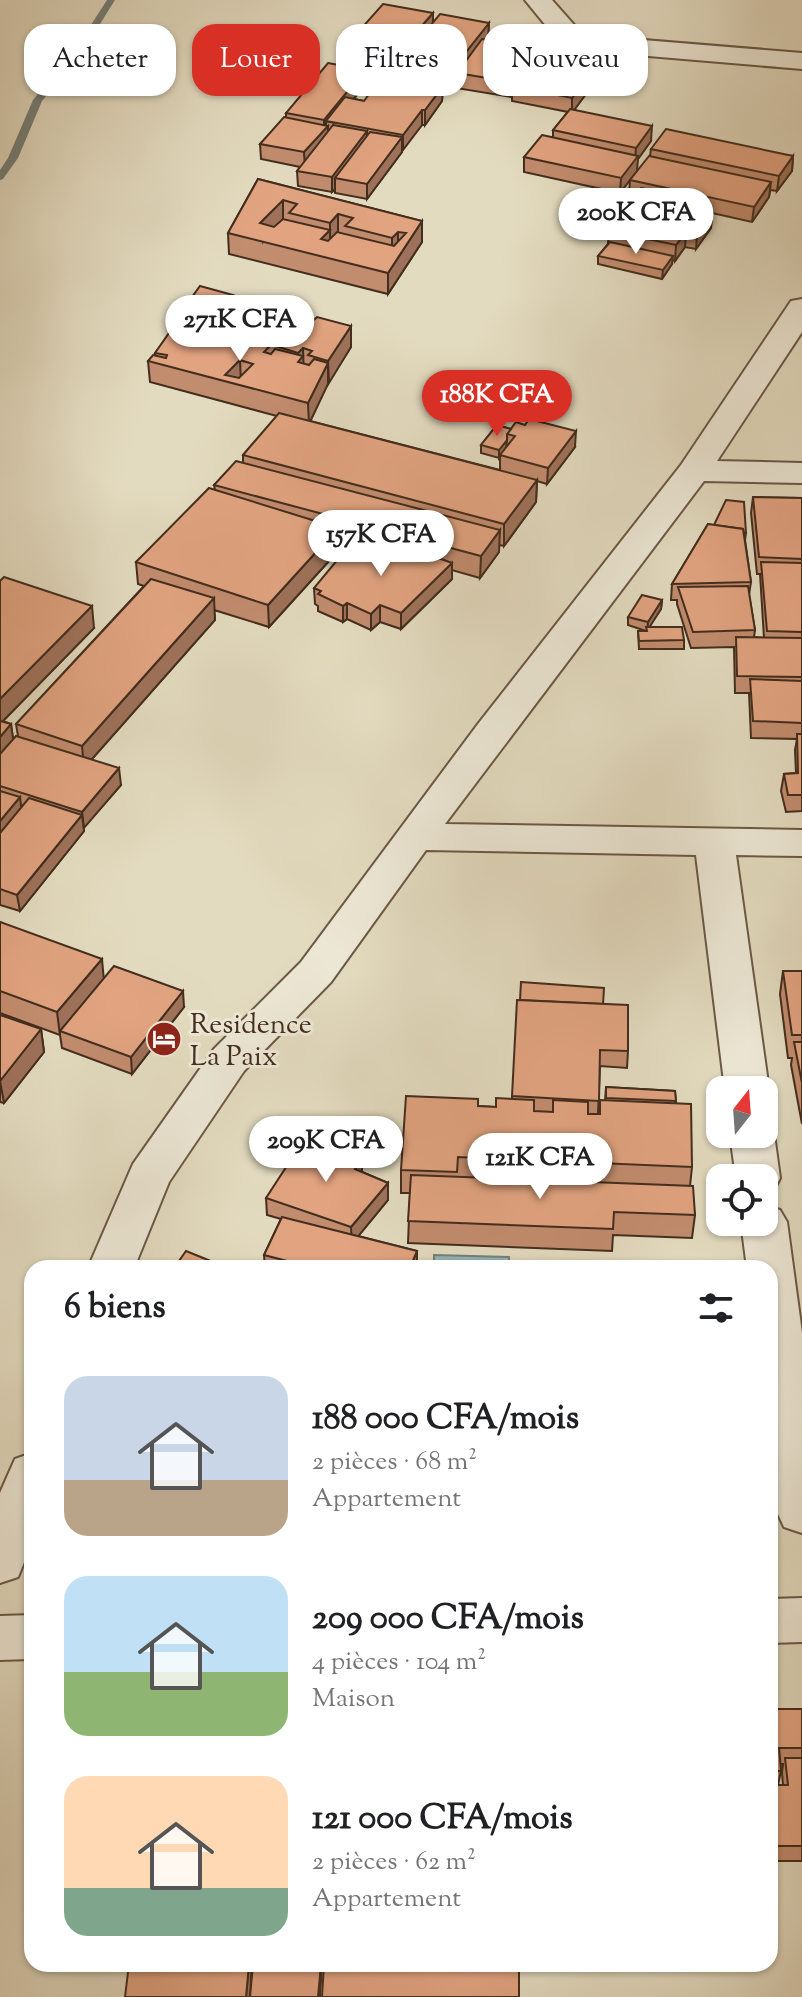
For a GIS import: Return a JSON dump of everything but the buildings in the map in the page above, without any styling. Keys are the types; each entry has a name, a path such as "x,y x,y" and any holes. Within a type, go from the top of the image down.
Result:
{"street":[{"path":"538,0 575,43 802,61"},
{"path":"114,1260 149,1176 229,1060 316,972 414,837 694,471 802,308"},
{"path":"694,471 802,473"},
{"path":"414,837 802,843"},
{"path":"714,842 745,1076"},
{"path":"766,1236 769,1260"},
{"path":"778,1329 802,1512"},
{"path":"0,1562 20,1478"},
{"path":"778,1621 802,1620"},
{"path":"0,1638 24,1637"}],"water":[{"path":"434,1255 509,1257 509,1260 434,1260"}],"waterway":[{"path":"0,177 13,158 38,100 82,46 111,0"}],"place":[{"name":"Residence La Paix","path":"164,1039"}]}
